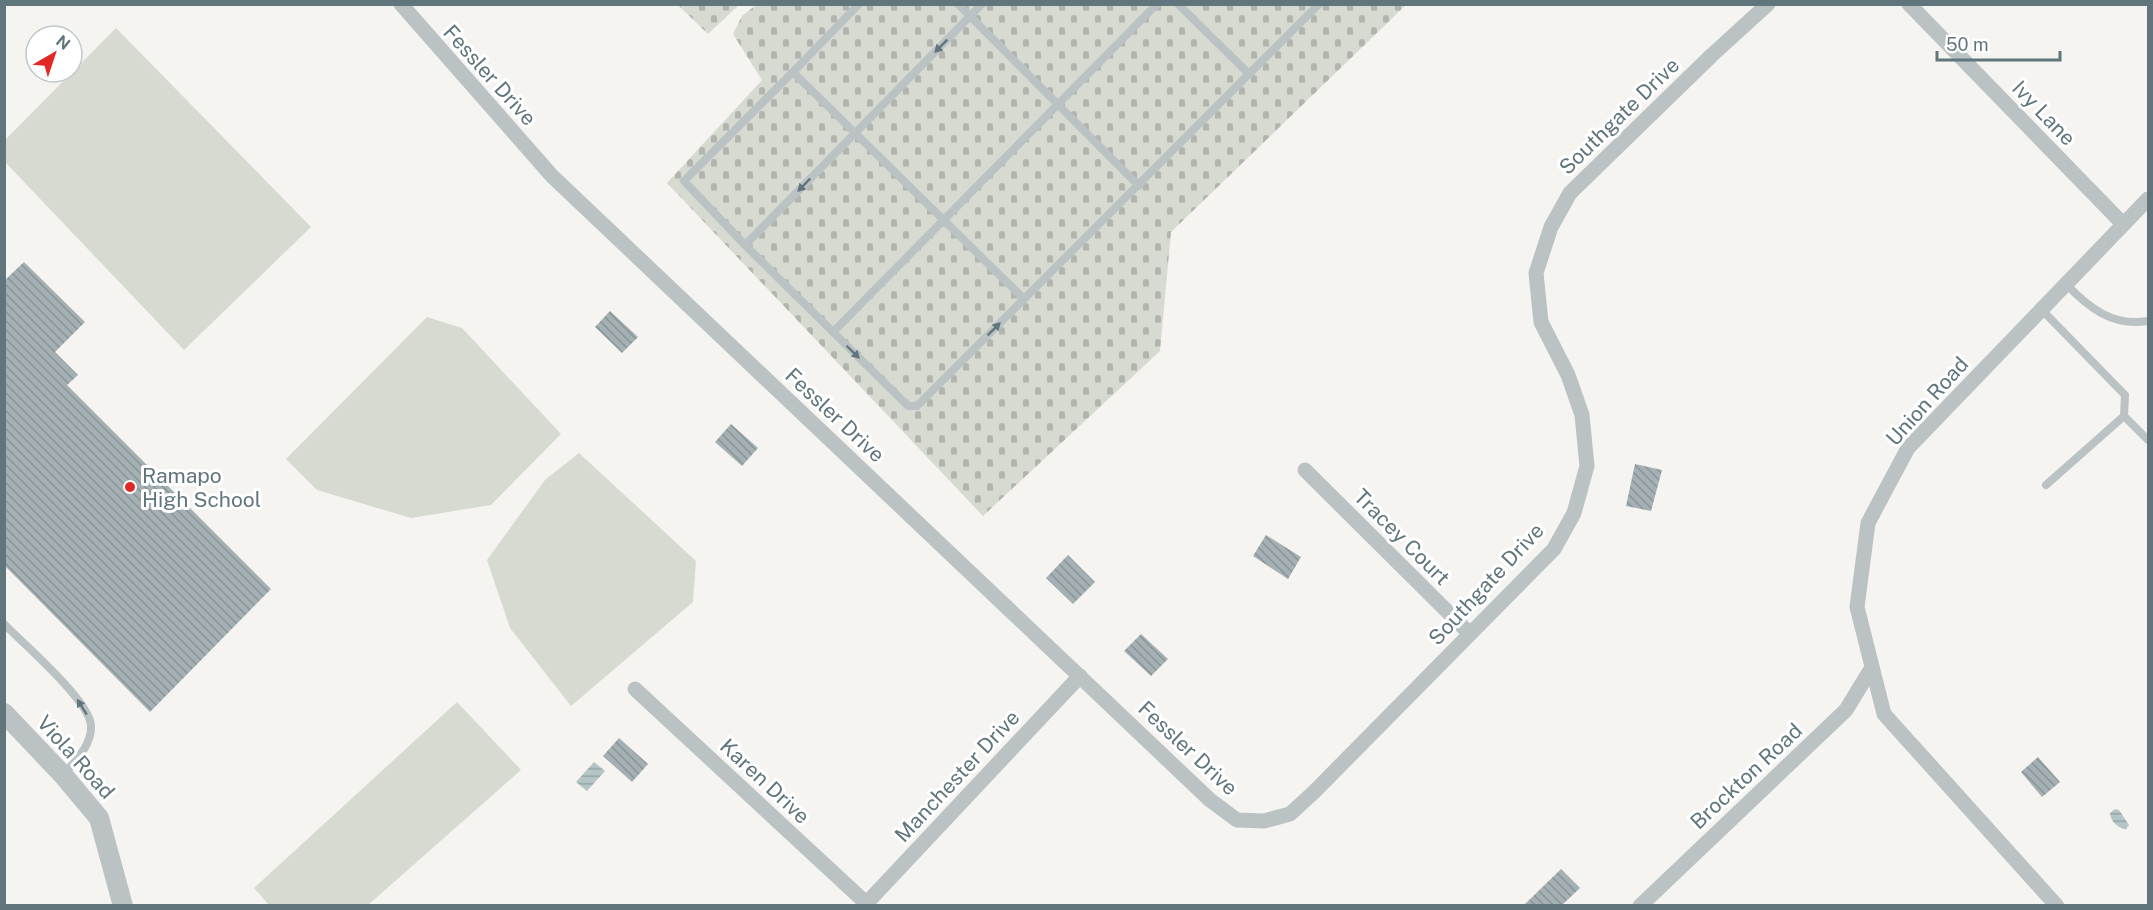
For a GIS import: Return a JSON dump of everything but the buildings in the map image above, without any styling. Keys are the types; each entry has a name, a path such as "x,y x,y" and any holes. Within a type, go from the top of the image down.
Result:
{"street":[{"name":"Fessler Drive","path":"402,4 552,176 1210,800 1237,820 1264,821"},
{"name":"Southgate Drive","path":"1264,821 1290,814 1314,792 1554,549 1574,513 1587,466 1582,415 1568,375 1541,322 1536,273 1551,227 1569,193 1768,4"},
{"name":"Ivy Lane","path":"1909,4 2123,224"},
{"name":"Union Road","path":"2057,906 1884,714 1870,669 1857,607 1868,523 1908,448 2148,199"},
{"name":"Tracey Court","path":"1305,470 1469,633"},
{"name":"Brockton Road","path":"1640,906 1846,710 1870,669"},
{"name":"Manchester Drive","path":"865,904 1080,676"},
{"name":"Karen Drive","path":"635,689 865,904"},
{"name":"Viola Road","path":"4,713 63,775 99,818 123,906"}],"lane":[{"path":"859,4 684,181 745,245 908,406 917,406 1319,4"},
{"path":"958,4 1139,186"},
{"path":"745,245 982,4"},
{"path":"832,332 1157,4"},
{"path":"1178,4 1249,74"},
{"path":"793,72 856,132 942,221 1024,299"},
{"path":"2066,284 2086,305 2114,319 2131,324 2148,321"},
{"path":"2041,309 2126,395 2124,416 2046,485"},
{"path":"2124,416 2148,440"},
{"path":"4,624 84,706 92,726 85,748 63,775"}],"green space":[{"path":"678,5 739,5 708,34"},
{"path":"756,5 1406,5 1171,232 1160,351 983,516 667,183 762,80 733,34 742,16"},
{"path":"116,28 311,227 184,350 5,162 5,140 60,84 84,84 84,60"},
{"path":"427,317 462,328 561,434 491,505 411,518 317,490 286,459"},
{"path":"579,453 696,561 693,602 571,706 510,628 487,560 545,480"},
{"path":"457,702 521,770 368,905 269,905 254,888"}],"shaded area":[{"path":"594,762 605,771 587,791 576,782"},
{"path":"2115,809 2119,810 2129,825 2126,829 2117,826 2111,818 2110,813"}],"place":[{"name":"Ramapo High School","path":"130,487"}]}
